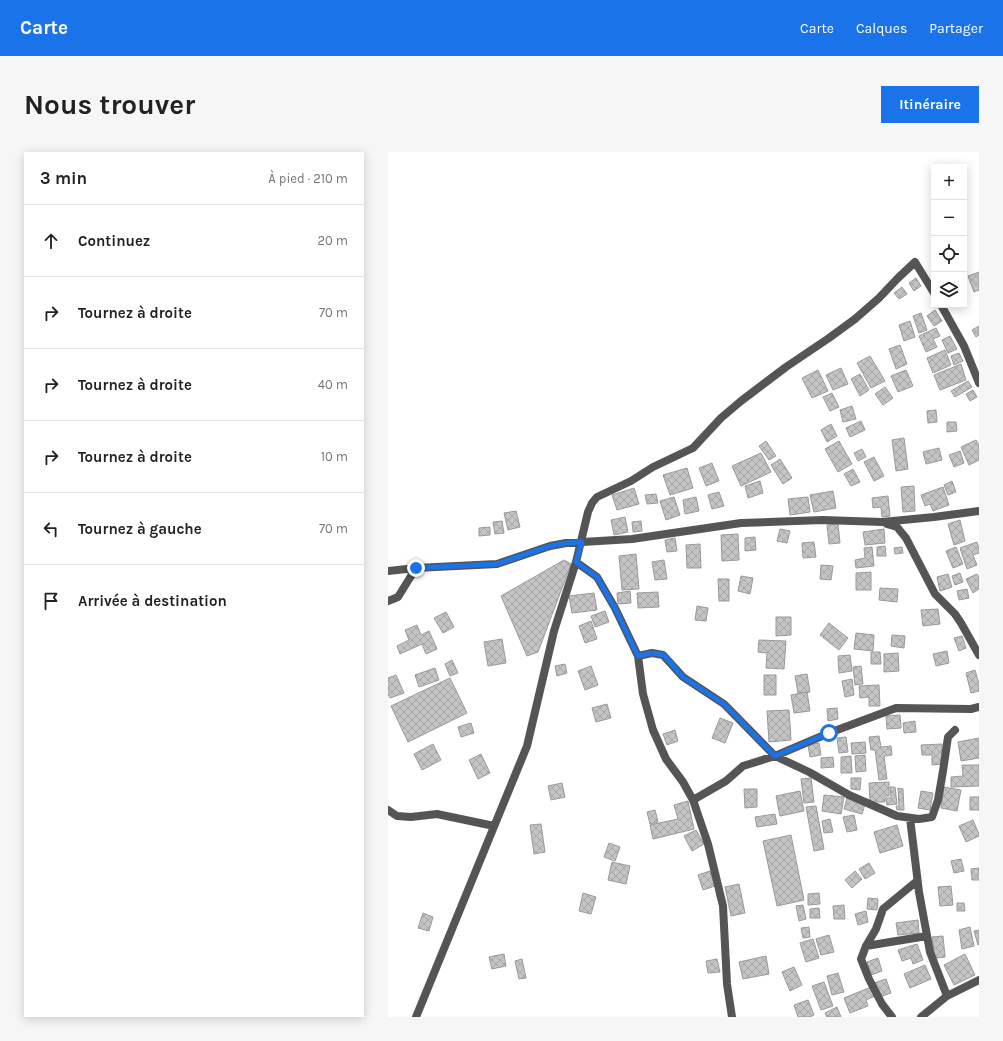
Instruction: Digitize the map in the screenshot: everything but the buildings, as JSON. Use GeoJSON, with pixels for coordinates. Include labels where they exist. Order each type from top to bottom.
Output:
{"type":"FeatureCollection","features":[{"type":"Feature","properties":{"kind":"street"},"geometry":{"type":"LineString","coordinates":[[416,1017],[527,746],[554,631],[582,542],[588,512],[592,503],[597,497],[631,481],[653,467],[693,448],[721,418],[741,401],[786,366],[855,319],[879,298],[915,262],[931,288]]}},
{"type":"Feature","properties":{"kind":"street"},"geometry":{"type":"LineString","coordinates":[[943,308],[964,346],[979,383]]}},
{"type":"Feature","properties":{"kind":"street"},"geometry":{"type":"LineString","coordinates":[[388,571],[497,564],[550,546],[566,543],[632,539],[741,523],[823,520],[882,522],[979,511]]}},
{"type":"Feature","properties":{"kind":"street"},"geometry":{"type":"LineString","coordinates":[[882,522],[897,527],[906,538],[935,594],[958,618],[979,655]]}},
{"type":"Feature","properties":{"kind":"street"},"geometry":{"type":"LineString","coordinates":[[576,562],[597,577],[615,608],[638,656],[643,694],[653,730],[666,758],[683,782],[693,800],[708,844],[723,906],[727,984],[732,1017]]}},
{"type":"Feature","properties":{"kind":"street"},"geometry":{"type":"LineString","coordinates":[[388,601],[398,596],[416,568]]}},
{"type":"Feature","properties":{"kind":"street"},"geometry":{"type":"LineString","coordinates":[[638,656],[652,653],[664,655],[683,677],[724,704],[775,756],[809,772],[849,796],[897,816],[919,819],[932,818],[939,793],[948,737],[955,730]]}},
{"type":"Feature","properties":{"kind":"street"},"geometry":{"type":"LineString","coordinates":[[693,800],[726,781],[744,766],[775,756],[829,733],[896,708],[971,709],[979,707]]}},
{"type":"Feature","properties":{"kind":"street"},"geometry":{"type":"LineString","coordinates":[[388,810],[397,816],[411,817],[437,814],[494,826]]}},
{"type":"Feature","properties":{"kind":"street"},"geometry":{"type":"LineString","coordinates":[[910,818],[917,881],[930,952],[947,996]]}},
{"type":"Feature","properties":{"kind":"street"},"geometry":{"type":"LineString","coordinates":[[892,1017],[882,1004],[868,979],[861,959],[866,946],[876,929],[883,909],[917,881]]}},
{"type":"Feature","properties":{"kind":"street"},"geometry":{"type":"LineString","coordinates":[[866,946],[927,936]]}},
{"type":"Feature","properties":{"kind":"street"},"geometry":{"type":"LineString","coordinates":[[921,1017],[947,996],[979,980]]}},
{"type":"Feature","properties":{"kind":"route"},"geometry":{"type":"LineString","coordinates":[[416,568],[497,564],[550,546],[582,542],[576,562],[597,577],[615,608],[638,656],[652,653],[664,655],[683,677],[724,704],[775,756],[829,733]]}}]}
